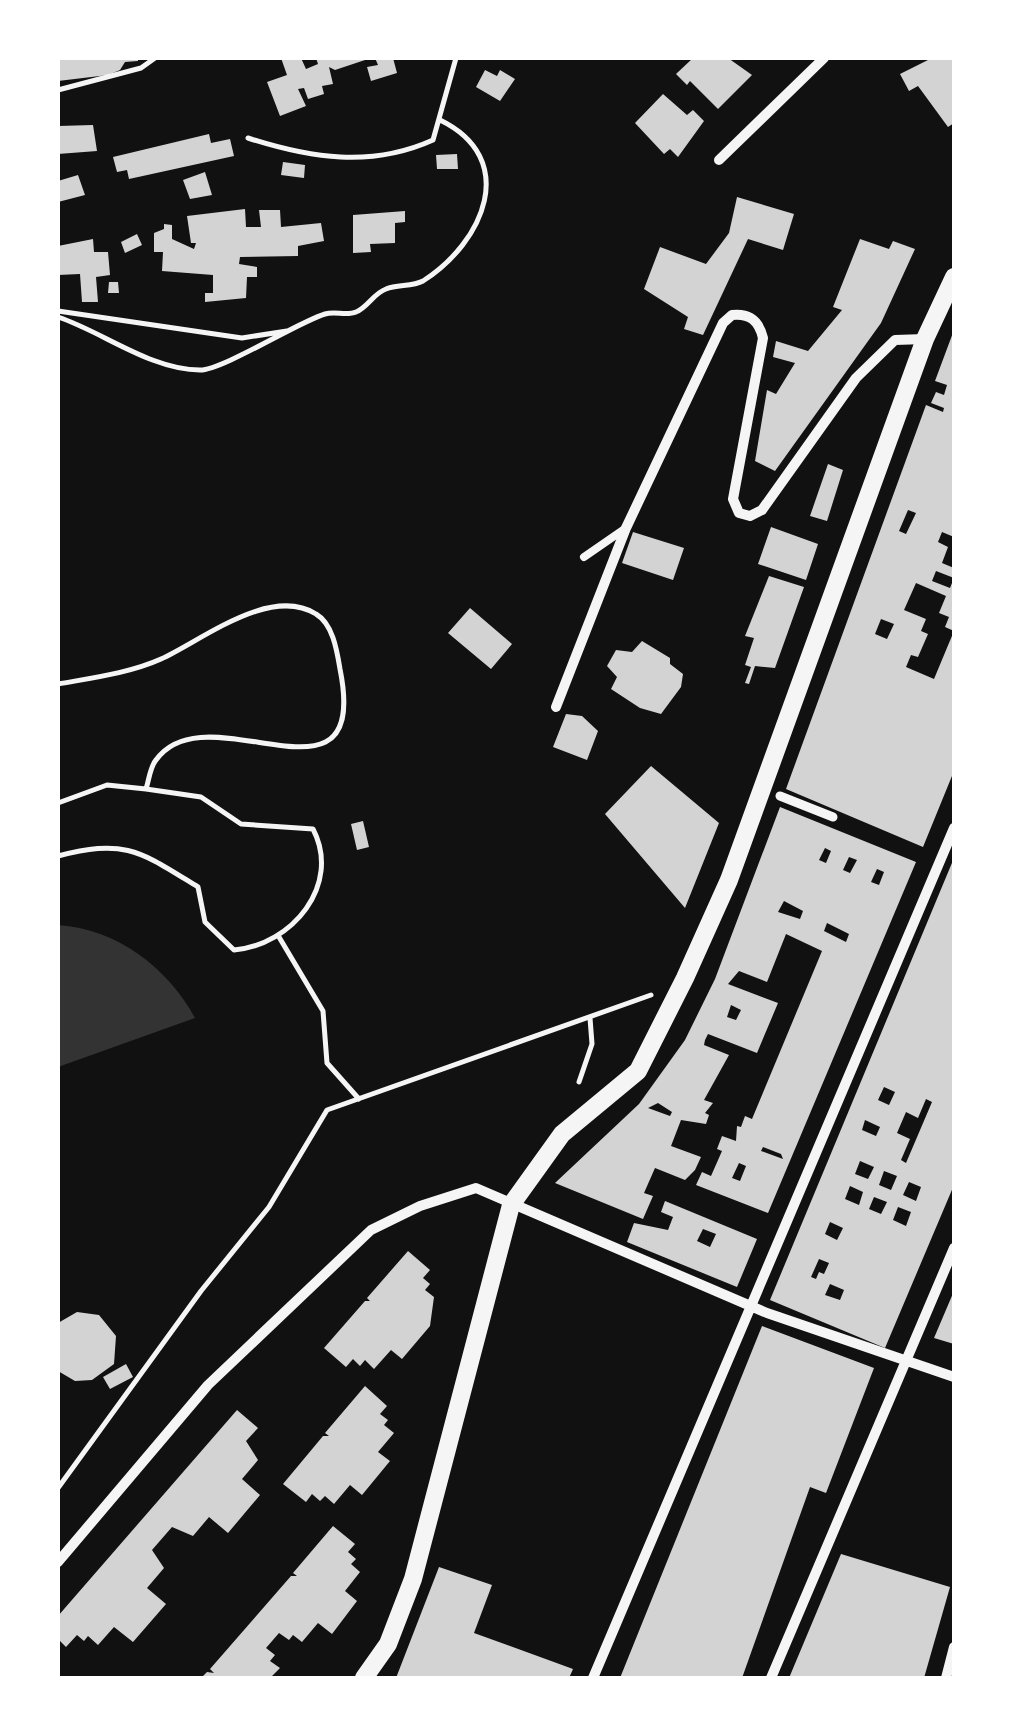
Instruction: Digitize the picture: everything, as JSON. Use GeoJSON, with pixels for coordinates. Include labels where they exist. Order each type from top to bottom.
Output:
{"type":"FeatureCollection","features":[{"type":"Feature","properties":{"kind":"street"},"geometry":{"type":"LineString","coordinates":[[719,160],[824,58]]}},
{"type":"Feature","properties":{"kind":"street"},"geometry":{"type":"LineString","coordinates":[[364,1678],[388,1644],[413,1579],[511,1205],[562,1134],[638,1072],[685,978],[730,880],[925,339],[954,276]]}},
{"type":"Feature","properties":{"kind":"street"},"geometry":{"type":"LineString","coordinates":[[556,707],[626,528],[723,323],[732,315],[753,318],[762,338],[733,499],[744,516],[762,510],[869,365],[896,340],[925,339]]}},
{"type":"Feature","properties":{"kind":"street"},"geometry":{"type":"LineString","coordinates":[[780,796],[832,816]]}},
{"type":"Feature","properties":{"kind":"street"},"geometry":{"type":"LineString","coordinates":[[592,1678],[954,828]]}},
{"type":"Feature","properties":{"kind":"street"},"geometry":{"type":"LineString","coordinates":[[58,1562],[208,1385],[370,1230],[420,1206],[476,1188],[751,1305],[905,1363],[954,1377]]}},
{"type":"Feature","properties":{"kind":"street"},"geometry":{"type":"LineString","coordinates":[[772,1678],[954,1248]]}},
{"type":"Feature","properties":{"kind":"street"},"geometry":{"type":"LineString","coordinates":[[946,1678],[954,1648]]}},
{"type":"Feature","properties":{"kind":"lane"},"geometry":{"type":"LineString","coordinates":[[584,557],[626,528]]}},
{"type":"Feature","properties":{"kind":"path"},"geometry":{"type":"LineString","coordinates":[[58,90],[141,68],[155,58]]}},
{"type":"Feature","properties":{"kind":"path"},"geometry":{"type":"LineString","coordinates":[[248,138],[302,155],[360,158],[408,152],[433,140],[456,58]]}},
{"type":"Feature","properties":{"kind":"path"},"geometry":{"type":"LineString","coordinates":[[58,314],[172,365],[204,370],[326,314],[357,312],[384,289],[420,283],[464,246],[480,220],[487,177],[477,146],[464,132],[440,120]]}},
{"type":"Feature","properties":{"kind":"path"},"geometry":{"type":"LineString","coordinates":[[58,314],[242,338],[297,329]]}},
{"type":"Feature","properties":{"kind":"path"},"geometry":{"type":"LineString","coordinates":[[58,684],[162,658],[193,638],[260,611],[288,606],[317,614],[330,632],[342,678],[345,702],[339,732],[325,746],[240,740],[170,746],[154,761],[146,788]]}},
{"type":"Feature","properties":{"kind":"path"},"geometry":{"type":"LineString","coordinates":[[58,803],[106,785],[146,788],[201,797],[241,824],[314,828],[320,842],[322,881],[309,907],[278,936],[253,948],[234,950],[205,922],[198,887],[142,851],[90,846],[58,856]]}},
{"type":"Feature","properties":{"kind":"path"},"geometry":{"type":"LineString","coordinates":[[278,936],[323,1011],[327,1064],[359,1100]]}},
{"type":"Feature","properties":{"kind":"path"},"geometry":{"type":"LineString","coordinates":[[58,1488],[201,1291],[270,1207],[327,1110],[654,994]]}},
{"type":"Feature","properties":{"kind":"path"},"geometry":{"type":"LineString","coordinates":[[579,1082],[592,1044],[590,1018]]}},
{"type":"Feature","properties":{"kind":"shaded area"},"geometry":{"type":"Polygon","coordinates":[[[58,925],[100,934],[138,954],[170,983],[195,1018],[58,1067],[58,925]]]}},
{"type":"Feature","properties":{"kind":"building"},"geometry":{"type":"Polygon","coordinates":[[[58,58],[138,61],[125,62],[120,70],[108,75],[58,81],[58,58]]]}},
{"type":"Feature","properties":{"kind":"building"},"geometry":{"type":"Polygon","coordinates":[[[281,58],[301,58],[306,69],[318,64],[316,58],[371,58],[335,70],[329,67],[333,84],[322,86],[324,94],[308,99],[304,88],[298,89],[306,106],[280,116],[267,82],[287,75],[281,58]]]}},
{"type":"Feature","properties":{"kind":"building"},"geometry":{"type":"Polygon","coordinates":[[[375,58],[393,58],[397,73],[371,81],[367,67],[378,65],[375,58]]]}},
{"type":"Feature","properties":{"kind":"building"},"geometry":{"type":"Polygon","coordinates":[[[693,58],[728,58],[752,75],[718,109],[690,81],[687,85],[676,74],[693,58]]]}},
{"type":"Feature","properties":{"kind":"building"},"geometry":{"type":"Polygon","coordinates":[[[932,58],[954,58],[954,123],[948,127],[918,86],[909,91],[900,74],[932,58]]]}},
{"type":"Feature","properties":{"kind":"building"},"geometry":{"type":"Polygon","coordinates":[[[485,70],[497,76],[500,70],[515,79],[500,101],[476,87],[485,70]]]}},
{"type":"Feature","properties":{"kind":"building"},"geometry":{"type":"Polygon","coordinates":[[[663,94],[687,115],[693,110],[704,121],[678,157],[670,149],[664,154],[635,123],[663,94]]]}},
{"type":"Feature","properties":{"kind":"building"},"geometry":{"type":"Polygon","coordinates":[[[93,125],[97,151],[58,154],[58,126],[93,125]]]}},
{"type":"Feature","properties":{"kind":"building"},"geometry":{"type":"Polygon","coordinates":[[[209,134],[211,143],[230,139],[234,156],[129,179],[127,170],[117,172],[113,157],[209,134]]]}},
{"type":"Feature","properties":{"kind":"building"},"geometry":{"type":"Polygon","coordinates":[[[457,154],[458,169],[437,169],[436,155],[457,154]]]}},
{"type":"Feature","properties":{"kind":"building"},"geometry":{"type":"Polygon","coordinates":[[[283,162],[305,165],[304,178],[281,175],[283,162]]]}},
{"type":"Feature","properties":{"kind":"building"},"geometry":{"type":"Polygon","coordinates":[[[205,172],[212,195],[190,199],[183,180],[205,172]]]}},
{"type":"Feature","properties":{"kind":"building"},"geometry":{"type":"Polygon","coordinates":[[[78,175],[85,195],[58,202],[58,181],[78,175]]]}},
{"type":"Feature","properties":{"kind":"building"},"geometry":{"type":"Polygon","coordinates":[[[737,197],[794,214],[783,250],[748,239],[703,335],[684,329],[688,317],[644,289],[660,247],[706,264],[729,233],[737,197]]]}},
{"type":"Feature","properties":{"kind":"building"},"geometry":{"type":"Polygon","coordinates":[[[245,209],[246,227],[261,227],[259,210],[280,210],[281,227],[321,223],[324,241],[298,246],[298,256],[240,257],[239,264],[257,267],[257,277],[247,277],[246,298],[205,302],[205,293],[213,293],[213,275],[162,271],[163,252],[154,252],[154,233],[164,229],[164,224],[172,225],[172,239],[194,249],[196,243],[191,243],[187,216],[245,209]]]}},
{"type":"Feature","properties":{"kind":"building"},"geometry":{"type":"Polygon","coordinates":[[[405,211],[405,222],[395,223],[395,243],[370,244],[371,252],[353,253],[353,215],[405,211]]]}},
{"type":"Feature","properties":{"kind":"building"},"geometry":{"type":"Polygon","coordinates":[[[137,234],[142,245],[125,253],[121,242],[137,234]]]}},
{"type":"Feature","properties":{"kind":"building"},"geometry":{"type":"Polygon","coordinates":[[[93,239],[94,252],[108,252],[110,275],[96,277],[98,302],[82,302],[80,274],[58,275],[58,246],[93,239]]]}},
{"type":"Feature","properties":{"kind":"building"},"geometry":{"type":"Polygon","coordinates":[[[860,239],[889,249],[893,241],[915,249],[881,323],[775,471],[755,461],[767,390],[776,394],[795,363],[773,357],[776,341],[808,351],[842,310],[833,307],[860,239]]]}},
{"type":"Feature","properties":{"kind":"building"},"geometry":{"type":"Polygon","coordinates":[[[109,282],[118,282],[119,293],[108,293],[109,282]]]}},
{"type":"Feature","properties":{"kind":"building"},"geometry":{"type":"Polygon","coordinates":[[[954,330],[954,537],[942,532],[938,542],[948,547],[942,563],[954,568],[954,578],[954,631],[954,771],[923,847],[786,789],[926,405],[943,412],[944,408],[931,403],[936,392],[944,395],[947,385],[935,381],[954,330]],[[908,510],[899,531],[906,534],[916,513],[908,510]],[[936,571],[932,581],[950,588],[954,578],[936,571]],[[916,583],[904,610],[926,619],[921,631],[928,634],[918,657],[911,655],[906,667],[934,679],[954,631],[945,627],[949,617],[939,613],[946,596],[916,583]],[[881,619],[875,634],[887,639],[894,624],[881,619]]]}},
{"type":"Feature","properties":{"kind":"building"},"geometry":{"type":"Polygon","coordinates":[[[828,464],[843,470],[827,521],[810,516],[828,464]]]}},
{"type":"Feature","properties":{"kind":"building"},"geometry":{"type":"Polygon","coordinates":[[[771,527],[818,544],[806,580],[758,564],[771,527]]]}},
{"type":"Feature","properties":{"kind":"building"},"geometry":{"type":"Polygon","coordinates":[[[633,532],[684,548],[673,580],[622,563],[633,532]]]}},
{"type":"Feature","properties":{"kind":"building"},"geometry":{"type":"Polygon","coordinates":[[[769,576],[804,587],[775,668],[755,666],[749,684],[745,683],[751,667],[745,665],[754,638],[745,636],[769,576]]]}},
{"type":"Feature","properties":{"kind":"building"},"geometry":{"type":"Polygon","coordinates":[[[470,608],[512,644],[491,669],[448,633],[470,608]]]}},
{"type":"Feature","properties":{"kind":"building"},"geometry":{"type":"Polygon","coordinates":[[[642,641],[670,658],[670,664],[683,674],[681,687],[661,714],[640,708],[611,689],[617,677],[607,666],[616,650],[632,652],[642,641]]]}},
{"type":"Feature","properties":{"kind":"building"},"geometry":{"type":"Polygon","coordinates":[[[566,714],[582,716],[598,731],[587,760],[553,747],[566,714]]]}},
{"type":"Feature","properties":{"kind":"building"},"geometry":{"type":"Polygon","coordinates":[[[651,766],[719,823],[685,908],[605,814],[651,766]]]}},
{"type":"Feature","properties":{"kind":"building"},"geometry":{"type":"Polygon","coordinates":[[[780,807],[916,862],[768,1213],[696,1185],[702,1172],[711,1176],[722,1151],[717,1149],[722,1136],[736,1141],[737,1126],[741,1127],[745,1116],[752,1119],[822,951],[786,934],[767,982],[739,971],[728,984],[778,1003],[757,1053],[708,1034],[705,1040],[704,1045],[729,1055],[704,1100],[713,1103],[705,1113],[709,1115],[706,1124],[681,1120],[671,1146],[701,1157],[695,1170],[685,1180],[655,1168],[644,1193],[653,1196],[643,1219],[555,1183],[639,1104],[685,1040],[715,979],[780,807]],[[825,848],[819,860],[826,863],[831,851],[825,848]],[[849,857],[843,870],[850,873],[857,860],[849,857]],[[877,869],[871,882],[879,885],[884,872],[877,869]],[[784,901],[778,912],[800,919],[803,911],[784,901]],[[827,923],[824,931],[846,942],[849,934],[827,923]],[[731,1005],[727,1017],[736,1020],[741,1010],[731,1005]],[[658,1103],[648,1108],[670,1116],[672,1112],[658,1103]],[[763,1147],[761,1151],[783,1159],[781,1154],[763,1147]],[[739,1163],[732,1178],[740,1181],[746,1166],[739,1163]]]}},
{"type":"Feature","properties":{"kind":"building"},"geometry":{"type":"Polygon","coordinates":[[[363,821],[369,847],[357,850],[351,824],[363,821]]]}},
{"type":"Feature","properties":{"kind":"building"},"geometry":{"type":"Polygon","coordinates":[[[954,858],[954,1185],[885,1348],[770,1300],[954,858]],[[884,1087],[878,1100],[889,1105],[895,1092],[884,1087]],[[926,1099],[918,1118],[906,1112],[897,1133],[910,1139],[901,1160],[906,1163],[932,1102],[926,1099]],[[865,1120],[862,1130],[876,1136],[880,1127],[865,1120]],[[860,1161],[855,1174],[868,1179],[874,1167],[860,1161]],[[884,1171],[879,1185],[891,1190],[897,1176],[884,1171]],[[909,1182],[903,1195],[916,1201],[921,1187],[909,1182]],[[850,1186],[845,1199],[859,1205],[863,1192],[850,1186]],[[874,1197],[869,1209],[881,1214],[887,1202],[874,1197]],[[898,1207],[893,1220],[906,1226],[911,1212],[898,1207]],[[830,1222],[825,1234],[837,1240],[843,1228],[830,1222]],[[819,1259],[811,1277],[816,1279],[819,1272],[824,1274],[829,1263],[819,1259]],[[830,1284],[825,1295],[840,1300],[844,1290],[830,1284]]]}},
{"type":"Feature","properties":{"kind":"building"},"geometry":{"type":"Polygon","coordinates":[[[665,1201],[757,1239],[737,1287],[627,1242],[634,1223],[668,1230],[673,1217],[661,1212],[665,1201]],[[703,1229],[697,1241],[710,1247],[716,1234],[703,1229]]]}},
{"type":"Feature","properties":{"kind":"building"},"geometry":{"type":"Polygon","coordinates":[[[408,1251],[430,1270],[423,1278],[430,1284],[425,1290],[434,1297],[430,1326],[402,1359],[391,1350],[374,1369],[365,1360],[360,1366],[353,1359],[346,1367],[324,1348],[365,1301],[370,1301],[367,1298],[408,1251]]]}},
{"type":"Feature","properties":{"kind":"building"},"geometry":{"type":"Polygon","coordinates":[[[954,1291],[954,1344],[934,1338],[954,1291]]]}},
{"type":"Feature","properties":{"kind":"building"},"geometry":{"type":"Polygon","coordinates":[[[77,1312],[99,1315],[116,1336],[114,1364],[92,1380],[75,1381],[58,1371],[58,1323],[77,1312]]]}},
{"type":"Feature","properties":{"kind":"building"},"geometry":{"type":"Polygon","coordinates":[[[762,1326],[874,1368],[826,1493],[810,1487],[742,1678],[620,1678],[762,1326]]]}},
{"type":"Feature","properties":{"kind":"building"},"geometry":{"type":"Polygon","coordinates":[[[126,1364],[133,1377],[110,1389],[103,1377],[126,1364]]]}},
{"type":"Feature","properties":{"kind":"building"},"geometry":{"type":"Polygon","coordinates":[[[365,1386],[387,1406],[380,1414],[388,1420],[384,1425],[394,1433],[378,1452],[390,1461],[362,1495],[350,1485],[334,1504],[325,1496],[320,1501],[312,1494],[306,1502],[283,1484],[323,1436],[329,1436],[325,1433],[365,1386]]]}},
{"type":"Feature","properties":{"kind":"building"},"geometry":{"type":"Polygon","coordinates":[[[237,1410],[258,1428],[246,1441],[258,1460],[242,1479],[260,1495],[228,1533],[209,1517],[193,1536],[172,1527],[152,1550],[164,1568],[147,1588],[166,1604],[133,1642],[114,1627],[98,1645],[88,1636],[84,1641],[77,1635],[66,1647],[58,1639],[58,1616],[237,1410]]]}},
{"type":"Feature","properties":{"kind":"building"},"geometry":{"type":"Polygon","coordinates":[[[333,1526],[355,1544],[348,1552],[356,1559],[351,1564],[360,1572],[345,1591],[357,1601],[332,1634],[318,1623],[302,1642],[293,1635],[289,1640],[279,1633],[266,1648],[275,1655],[270,1661],[280,1668],[270,1678],[201,1678],[207,1672],[214,1673],[210,1669],[291,1576],[297,1576],[293,1573],[333,1526]]]}},
{"type":"Feature","properties":{"kind":"building"},"geometry":{"type":"Polygon","coordinates":[[[841,1554],[950,1587],[924,1678],[789,1678],[841,1554]]]}},
{"type":"Feature","properties":{"kind":"building"},"geometry":{"type":"Polygon","coordinates":[[[439,1567],[492,1585],[474,1633],[573,1669],[569,1678],[396,1678],[439,1567]]]}}]}
